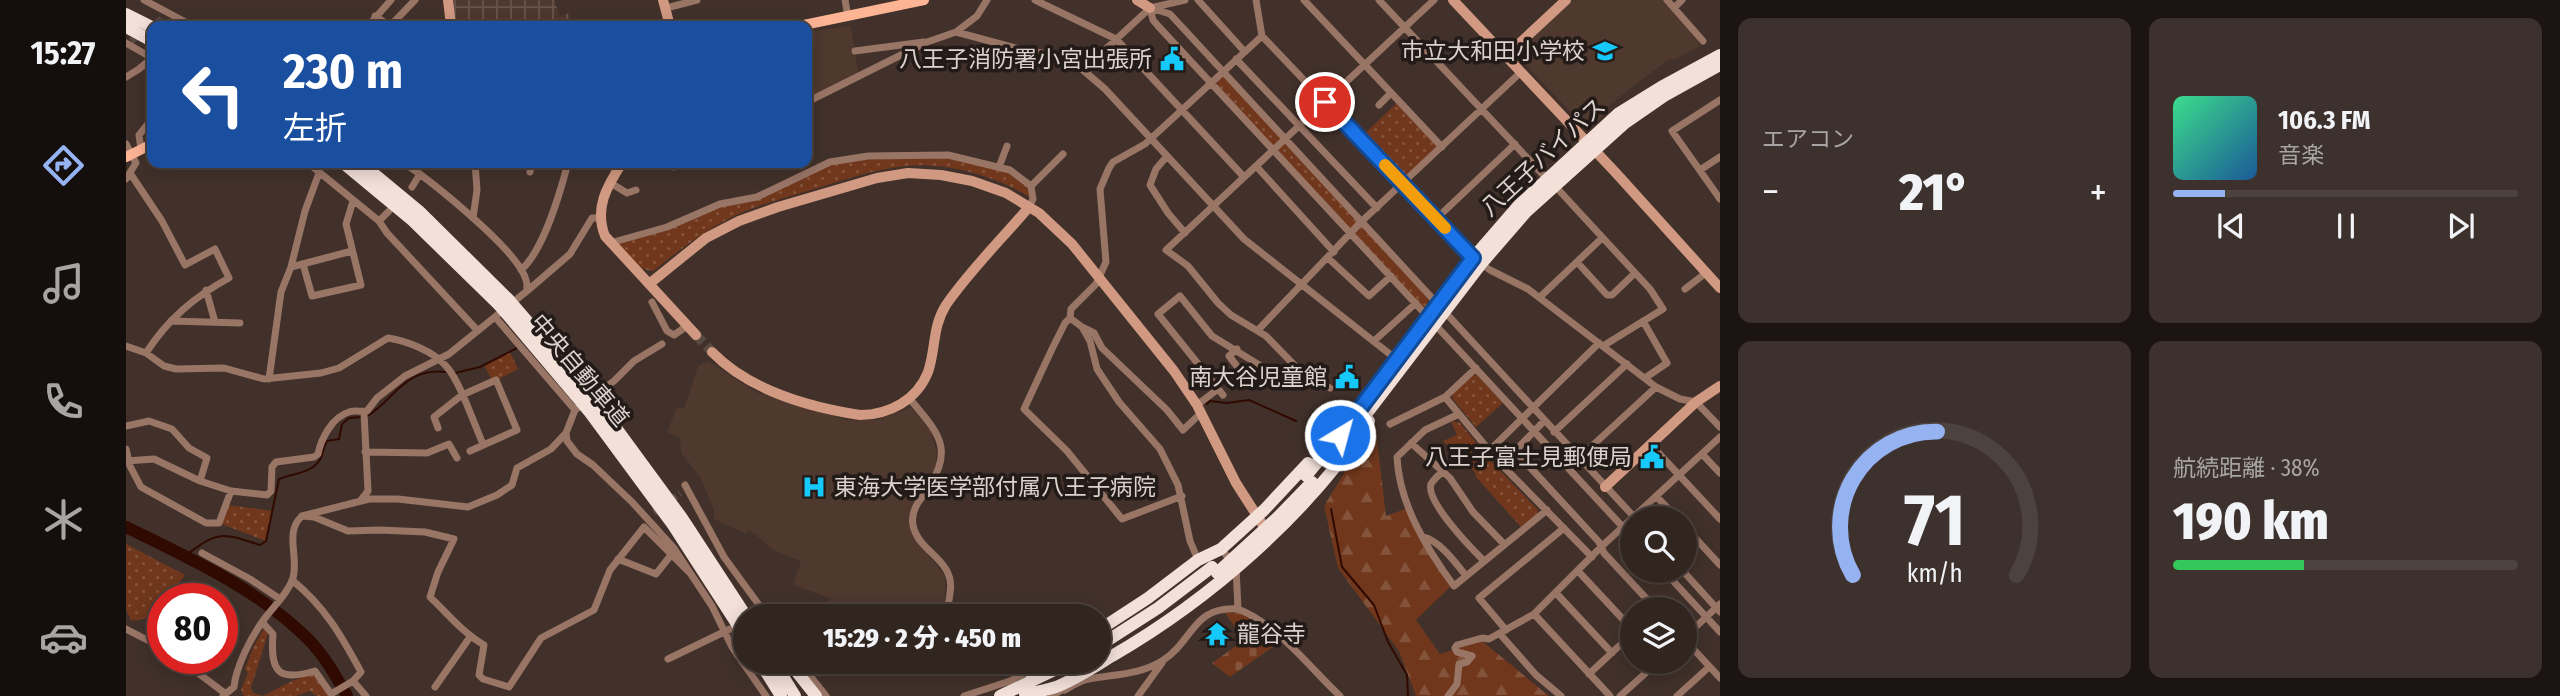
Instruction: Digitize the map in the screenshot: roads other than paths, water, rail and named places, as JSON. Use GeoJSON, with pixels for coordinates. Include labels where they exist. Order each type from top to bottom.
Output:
{"type":"FeatureCollection","features":[{"type":"Feature","properties":{"kind":"highway"},"geometry":{"type":"LineString","coordinates":[[126,14],[150,21]]}},
{"type":"Feature","properties":{"kind":"highway"},"geometry":{"type":"LineString","coordinates":[[126,27],[147,38]]}},
{"type":"Feature","properties":{"kind":"highway"},"geometry":{"type":"LineString","coordinates":[[1619,113],[1650,87],[1720,47]]}},
{"type":"Feature","properties":{"kind":"highway","name":"八王子バイパス"},"geometry":{"type":"LineString","coordinates":[[1111,648],[1161,616],[1214,570],[1309,479],[1399,373],[1441,308],[1519,205],[1551,182],[1590,146],[1619,113],[1661,86],[1720,55]]}},
{"type":"Feature","properties":{"kind":"highway","name":"八王子バイパス"},"geometry":{"type":"LineString","coordinates":[[1590,146],[1648,107],[1720,65]]}},
{"type":"Feature","properties":{"kind":"highway"},"geometry":{"type":"LineString","coordinates":[[1648,107],[1664,103],[1720,74]]}},
{"type":"Feature","properties":{"kind":"highway","name":"中央自動車道"},"geometry":{"type":"LineString","coordinates":[[349,168],[412,221],[501,307]]}},
{"type":"Feature","properties":{"kind":"highway","name":"中央自動車道"},"geometry":{"type":"LineString","coordinates":[[367,168],[419,211],[587,407],[666,515],[733,618]]}},
{"type":"Feature","properties":{"kind":"highway","name":"八王子バイパス"},"geometry":{"type":"LineString","coordinates":[[1309,479],[1396,359],[1432,321]]}},
{"type":"Feature","properties":{"kind":"highway"},"geometry":{"type":"LineString","coordinates":[[1111,622],[1198,560],[1222,549],[1257,517],[1319,450],[1349,411],[1396,359]]}},
{"type":"Feature","properties":{"kind":"highway"},"geometry":{"type":"LineString","coordinates":[[1000,696],[1063,687],[1195,601],[1270,535],[1321,483],[1348,451],[1399,373]]}},
{"type":"Feature","properties":{"kind":"highway","name":"中央自動車道"},"geometry":{"type":"LineString","coordinates":[[587,407],[615,426],[682,518],[738,604]]}},
{"type":"Feature","properties":{"kind":"highway"},"geometry":{"type":"LineString","coordinates":[[615,426],[653,466],[754,604]]}},
{"type":"Feature","properties":{"kind":"highway","name":"八王子バイパス"},"geometry":{"type":"LineString","coordinates":[[1111,638],[1214,570]]}},
{"type":"Feature","properties":{"kind":"highway"},"geometry":{"type":"LineString","coordinates":[[767,674],[780,696]]}},
{"type":"Feature","properties":{"kind":"highway"},"geometry":{"type":"LineString","coordinates":[[781,674],[795,696]]}},
{"type":"Feature","properties":{"kind":"highway"},"geometry":{"type":"LineString","coordinates":[[799,674],[816,696]]}},
{"type":"Feature","properties":{"kind":"highway"},"geometry":{"type":"LineString","coordinates":[[1021,693],[1038,674]]}},
{"type":"Feature","properties":{"kind":"highway"},"geometry":{"type":"LineString","coordinates":[[1021,693],[1052,674]]}},
{"type":"Feature","properties":{"kind":"highway"},"geometry":{"type":"LineString","coordinates":[[1021,693],[1063,674]]}},
{"type":"Feature","properties":{"kind":"main road"},"geometry":{"type":"LineString","coordinates":[[812,24],[924,0]]}},
{"type":"Feature","properties":{"kind":"street"},"geometry":{"type":"LineString","coordinates":[[144,0],[184,21]]}},
{"type":"Feature","properties":{"kind":"street"},"geometry":{"type":"LineString","coordinates":[[372,21],[391,0]]}},
{"type":"Feature","properties":{"kind":"street"},"geometry":{"type":"LineString","coordinates":[[395,21],[415,0]]}},
{"type":"Feature","properties":{"kind":"street"},"geometry":{"type":"LineString","coordinates":[[448,0],[450,21]]}},
{"type":"Feature","properties":{"kind":"street"},"geometry":{"type":"LineString","coordinates":[[669,21],[664,4],[697,0]]}},
{"type":"Feature","properties":{"kind":"street"},"geometry":{"type":"LineString","coordinates":[[845,0],[848,17]]}},
{"type":"Feature","properties":{"kind":"street"},"geometry":{"type":"LineString","coordinates":[[812,100],[928,42],[956,32],[977,16],[987,0]]}},
{"type":"Feature","properties":{"kind":"street"},"geometry":{"type":"LineString","coordinates":[[1035,0],[1116,40],[1244,177]]}},
{"type":"Feature","properties":{"kind":"street"},"geometry":{"type":"LineString","coordinates":[[1137,0],[1150,8],[1170,14],[1623,506]]}},
{"type":"Feature","properties":{"kind":"street"},"geometry":{"type":"LineString","coordinates":[[1083,70],[1150,8],[1183,0]]}},
{"type":"Feature","properties":{"kind":"street"},"geometry":{"type":"LineString","coordinates":[[1198,0],[1245,51]]}},
{"type":"Feature","properties":{"kind":"street"},"geometry":{"type":"LineString","coordinates":[[1256,0],[1262,36],[1477,261],[1540,297],[1656,387],[1679,399],[1696,402],[1720,427]]}},
{"type":"Feature","properties":{"kind":"street"},"geometry":{"type":"LineString","coordinates":[[1304,0],[1442,147]]}},
{"type":"Feature","properties":{"kind":"street"},"geometry":{"type":"LineString","coordinates":[[1379,0],[1650,289],[1663,309]]}},
{"type":"Feature","properties":{"kind":"street"},"geometry":{"type":"LineString","coordinates":[[1330,388],[1303,374],[1258,330],[1231,315],[1188,266],[1166,250],[1434,0]]}},
{"type":"Feature","properties":{"kind":"street"},"geometry":{"type":"LineString","coordinates":[[1453,0],[1720,288]]}},
{"type":"Feature","properties":{"kind":"street"},"geometry":{"type":"LineString","coordinates":[[1506,56],[1566,0]]}},
{"type":"Feature","properties":{"kind":"street"},"geometry":{"type":"LineString","coordinates":[[1667,0],[1703,41]]}},
{"type":"Feature","properties":{"kind":"street"},"geometry":{"type":"LineString","coordinates":[[1674,8],[1682,0]]}},
{"type":"Feature","properties":{"kind":"street"},"geometry":{"type":"LineString","coordinates":[[1150,8],[1153,20],[1178,48],[1620,524]]}},
{"type":"Feature","properties":{"kind":"street"},"geometry":{"type":"LineString","coordinates":[[160,21],[170,13]]}},
{"type":"Feature","properties":{"kind":"street"},"geometry":{"type":"LineString","coordinates":[[375,16],[382,21]]}},
{"type":"Feature","properties":{"kind":"street"},"geometry":{"type":"LineString","coordinates":[[956,32],[1019,49],[1035,50],[1083,70],[1152,138],[1244,239],[1396,359]]}},
{"type":"Feature","properties":{"kind":"street"},"geometry":{"type":"LineString","coordinates":[[1182,496],[1122,519],[1067,451],[1024,409],[1065,323],[1070,318],[1071,309],[1097,284],[1106,262],[1100,189],[1114,162],[1140,149],[1262,36]]}},
{"type":"Feature","properties":{"kind":"street"},"geometry":{"type":"LineString","coordinates":[[1178,48],[1191,37]]}},
{"type":"Feature","properties":{"kind":"street"},"geometry":{"type":"LineString","coordinates":[[855,51],[928,42]]}},
{"type":"Feature","properties":{"kind":"street"},"geometry":{"type":"LineString","coordinates":[[128,43],[147,55]]}},
{"type":"Feature","properties":{"kind":"street"},"geometry":{"type":"LineString","coordinates":[[1236,59],[1377,208]]}},
{"type":"Feature","properties":{"kind":"street"},"geometry":{"type":"LineString","coordinates":[[126,77],[147,62]]}},
{"type":"Feature","properties":{"kind":"street"},"geometry":{"type":"LineString","coordinates":[[1258,330],[1362,222],[1521,72]]}},
{"type":"Feature","properties":{"kind":"street"},"geometry":{"type":"LineString","coordinates":[[1379,105],[1391,93]]}},
{"type":"Feature","properties":{"kind":"street"},"geometry":{"type":"LineString","coordinates":[[1720,100],[1672,131],[1720,199]]}},
{"type":"Feature","properties":{"kind":"street"},"geometry":{"type":"LineString","coordinates":[[146,353],[162,328],[206,290],[229,278],[215,249],[185,265],[162,221],[128,176],[136,163],[135,150],[139,135],[147,125]]}},
{"type":"Feature","properties":{"kind":"street"},"geometry":{"type":"LineString","coordinates":[[1436,219],[1514,144]]}},
{"type":"Feature","properties":{"kind":"street"},"geometry":{"type":"LineString","coordinates":[[999,167],[1007,146]]}},
{"type":"Feature","properties":{"kind":"street"},"geometry":{"type":"LineString","coordinates":[[1031,186],[1063,154]]}},
{"type":"Feature","properties":{"kind":"street"},"geometry":{"type":"LineString","coordinates":[[610,243],[667,227],[720,204],[757,197],[830,162],[868,156],[948,155],[968,162],[979,161],[1010,170],[1031,186],[1033,199],[1029,207],[942,312],[934,330],[928,371],[921,386],[909,398],[882,413],[847,413],[781,395],[733,371],[712,352]]}},
{"type":"Feature","properties":{"kind":"street"},"geometry":{"type":"LineString","coordinates":[[1167,156],[1156,169],[1150,185],[1185,233]]}},
{"type":"Feature","properties":{"kind":"street"},"geometry":{"type":"LineString","coordinates":[[1700,170],[1720,157]]}},
{"type":"Feature","properties":{"kind":"street"},"geometry":{"type":"LineString","coordinates":[[1256,166],[1368,296],[1391,276]]}},
{"type":"Feature","properties":{"kind":"street"},"geometry":{"type":"LineString","coordinates":[[314,168],[379,221],[478,331]]}},
{"type":"Feature","properties":{"kind":"street"},"geometry":{"type":"LineString","coordinates":[[411,168],[473,218],[521,270],[527,281],[527,291]]}},
{"type":"Feature","properties":{"kind":"street"},"geometry":{"type":"LineString","coordinates":[[473,218],[477,190],[475,168]]}},
{"type":"Feature","properties":{"kind":"street"},"geometry":{"type":"LineString","coordinates":[[530,168],[530,172]]}},
{"type":"Feature","properties":{"kind":"street"},"geometry":{"type":"LineString","coordinates":[[521,270],[531,262],[541,243],[566,168]]}},
{"type":"Feature","properties":{"kind":"street"},"geometry":{"type":"LineString","coordinates":[[619,168],[609,182],[601,206],[602,228],[610,243],[695,335]]}},
{"type":"Feature","properties":{"kind":"street"},"geometry":{"type":"LineString","coordinates":[[269,379],[281,292],[291,267],[305,211],[320,173]]}},
{"type":"Feature","properties":{"kind":"street"},"geometry":{"type":"LineString","coordinates":[[649,284],[706,238],[739,221],[877,178],[908,173],[941,175],[972,181],[1006,193],[1029,207],[1064,236],[1174,371],[1199,409],[1236,484],[1270,535]]}},
{"type":"Feature","properties":{"kind":"street"},"geometry":{"type":"LineString","coordinates":[[412,187],[420,174]]}},
{"type":"Feature","properties":{"kind":"street"},"geometry":{"type":"LineString","coordinates":[[609,182],[627,193],[636,191]]}},
{"type":"Feature","properties":{"kind":"street"},"geometry":{"type":"LineString","coordinates":[[303,264],[312,296],[361,285],[346,224],[353,201]]}},
{"type":"Feature","properties":{"kind":"street"},"geometry":{"type":"LineString","coordinates":[[379,221],[388,211]]}},
{"type":"Feature","properties":{"kind":"street"},"geometry":{"type":"LineString","coordinates":[[361,500],[368,491],[364,417],[377,398],[405,376],[449,354],[478,331],[501,307],[527,291],[570,254],[592,218],[601,218]]}},
{"type":"Feature","properties":{"kind":"street"},"geometry":{"type":"LineString","coordinates":[[1540,297],[1602,237]]}},
{"type":"Feature","properties":{"kind":"street"},"geometry":{"type":"LineString","coordinates":[[291,267],[352,251]]}},
{"type":"Feature","properties":{"kind":"street"},"geometry":{"type":"LineString","coordinates":[[1577,262],[1606,295],[1612,295],[1635,273]]}},
{"type":"Feature","properties":{"kind":"street"},"geometry":{"type":"LineString","coordinates":[[1685,289],[1707,272]]}},
{"type":"Feature","properties":{"kind":"street"},"geometry":{"type":"LineString","coordinates":[[206,290],[215,322]]}},
{"type":"Feature","properties":{"kind":"street"},"geometry":{"type":"LineString","coordinates":[[1070,318],[1094,333],[1102,348],[1167,410],[1183,429],[1199,409],[1221,392],[1158,314],[1180,296],[1212,336],[1292,385],[1303,374]]}},
{"type":"Feature","properties":{"kind":"street"},"geometry":{"type":"LineString","coordinates":[[652,302],[667,331],[674,335],[687,326]]}},
{"type":"Feature","properties":{"kind":"street"},"geometry":{"type":"LineString","coordinates":[[1374,341],[1416,303]]}},
{"type":"Feature","properties":{"kind":"street"},"geometry":{"type":"LineString","coordinates":[[1490,450],[1601,344],[1671,304]]}},
{"type":"Feature","properties":{"kind":"street"},"geometry":{"type":"LineString","coordinates":[[501,307],[587,407]]}},
{"type":"Feature","properties":{"kind":"street"},"geometry":{"type":"LineString","coordinates":[[171,321],[240,323]]}},
{"type":"Feature","properties":{"kind":"street"},"geometry":{"type":"LineString","coordinates":[[1643,321],[1667,363],[1645,378]]}},
{"type":"Feature","properties":{"kind":"street"},"geometry":{"type":"LineString","coordinates":[[1082,327],[1090,341],[1097,369],[1127,412],[1160,449],[1182,496],[1190,541],[1198,560]]}},
{"type":"Feature","properties":{"kind":"street"},"geometry":{"type":"LineString","coordinates":[[126,346],[146,353],[164,366],[176,369],[225,368],[252,377],[269,379],[321,373],[339,368],[388,338],[415,346],[448,368],[483,444]]}},
{"type":"Feature","properties":{"kind":"street"},"geometry":{"type":"LineString","coordinates":[[236,696],[235,672],[264,620],[292,580],[295,565],[292,539],[295,522],[302,516],[337,509],[361,500],[398,499],[467,507],[498,495],[512,485],[517,468],[551,449],[587,407],[634,361],[662,344]]}},
{"type":"Feature","properties":{"kind":"street"},"geometry":{"type":"LineString","coordinates":[[1237,349],[1229,356],[1243,374]]}},
{"type":"Feature","properties":{"kind":"street"},"geometry":{"type":"LineString","coordinates":[[1554,432],[1628,364]]}},
{"type":"Feature","properties":{"kind":"street"},"geometry":{"type":"LineString","coordinates":[[1390,424],[1444,397],[1476,368]]}},
{"type":"Feature","properties":{"kind":"street"},"geometry":{"type":"LineString","coordinates":[[438,428],[434,417],[461,395],[496,380],[517,430],[470,451]]}},
{"type":"Feature","properties":{"kind":"street"},"geometry":{"type":"LineString","coordinates":[[1605,487],[1696,402],[1720,386]]}},
{"type":"Feature","properties":{"kind":"street"},"geometry":{"type":"LineString","coordinates":[[1579,458],[1656,387]]}},
{"type":"Feature","properties":{"kind":"street"},"geometry":{"type":"LineString","coordinates":[[1444,397],[1490,450],[1592,557]]}},
{"type":"Feature","properties":{"kind":"street"},"geometry":{"type":"LineString","coordinates":[[909,398],[933,427],[941,448],[940,467],[916,508],[913,522],[917,536],[952,578],[948,604]]}},
{"type":"Feature","properties":{"kind":"street"},"geometry":{"type":"LineString","coordinates":[[127,461],[154,459],[200,481],[231,491],[267,495],[271,491],[272,467],[276,461],[314,457],[318,454],[321,440],[336,421],[349,412],[364,417]]}},
{"type":"Feature","properties":{"kind":"street"},"geometry":{"type":"LineString","coordinates":[[1459,414],[1425,430],[1397,457],[1397,468],[1406,502],[1428,550],[1454,586],[1547,510]]}},
{"type":"Feature","properties":{"kind":"street"},"geometry":{"type":"LineString","coordinates":[[126,426],[149,421],[172,429],[189,448],[207,458],[200,481]]}},
{"type":"Feature","properties":{"kind":"street"},"geometry":{"type":"LineString","coordinates":[[1544,421],[1516,451],[1645,597]]}},
{"type":"Feature","properties":{"kind":"street"},"geometry":{"type":"LineString","coordinates":[[566,433],[571,447],[673,547],[712,606],[765,696]]}},
{"type":"Feature","properties":{"kind":"street"},"geometry":{"type":"LineString","coordinates":[[1646,506],[1720,437]]}},
{"type":"Feature","properties":{"kind":"street"},"geometry":{"type":"LineString","coordinates":[[1410,443],[1458,487],[1473,512],[1504,544]]}},
{"type":"Feature","properties":{"kind":"street"},"geometry":{"type":"LineString","coordinates":[[365,452],[427,453],[449,444],[457,458]]}},
{"type":"Feature","properties":{"kind":"street"},"geometry":{"type":"LineString","coordinates":[[1651,445],[1720,519]]}},
{"type":"Feature","properties":{"kind":"street"},"geometry":{"type":"LineString","coordinates":[[126,449],[127,461],[141,487],[206,523],[219,523],[231,491]]}},
{"type":"Feature","properties":{"kind":"street"},"geometry":{"type":"LineString","coordinates":[[1702,454],[1720,473]]}},
{"type":"Feature","properties":{"kind":"street"},"geometry":{"type":"LineString","coordinates":[[1442,472],[1431,484],[1431,492],[1456,532],[1484,561]]}},
{"type":"Feature","properties":{"kind":"street"},"geometry":{"type":"LineString","coordinates":[[684,489],[723,557],[755,604]]}},
{"type":"Feature","properties":{"kind":"street"},"geometry":{"type":"LineString","coordinates":[[1656,496],[1666,506]]}},
{"type":"Feature","properties":{"kind":"street"},"geometry":{"type":"LineString","coordinates":[[647,519],[654,513]]}},
{"type":"Feature","properties":{"kind":"street"},"geometry":{"type":"LineString","coordinates":[[302,516],[314,517],[348,531],[425,533],[454,539],[438,572],[430,597],[470,637],[484,645],[479,675],[483,679],[509,687],[541,638],[594,610],[610,570],[643,527],[689,572]]}},
{"type":"Feature","properties":{"kind":"street"},"geometry":{"type":"LineString","coordinates":[[1561,696],[1536,675],[1479,598],[1564,528]]}},
{"type":"Feature","properties":{"kind":"street"},"geometry":{"type":"LineString","coordinates":[[1448,696],[1457,684],[1459,664],[1467,662],[1472,656],[1457,652],[1457,645],[1482,638],[1489,639],[1534,614],[1620,530]]}},
{"type":"Feature","properties":{"kind":"street"},"geometry":{"type":"LineString","coordinates":[[1423,537],[1428,537],[1466,576]]}},
{"type":"Feature","properties":{"kind":"street"},"geometry":{"type":"LineString","coordinates":[[1697,540],[1720,565]]}},
{"type":"Feature","properties":{"kind":"street"},"geometry":{"type":"LineString","coordinates":[[1222,549],[1236,566],[1238,609]]}},
{"type":"Feature","properties":{"kind":"street"},"geometry":{"type":"LineString","coordinates":[[202,553],[250,579],[280,600]]}},
{"type":"Feature","properties":{"kind":"street"},"geometry":{"type":"LineString","coordinates":[[618,559],[656,574],[671,555]]}},
{"type":"Feature","properties":{"kind":"street"},"geometry":{"type":"LineString","coordinates":[[1578,571],[1620,618]]}},
{"type":"Feature","properties":{"kind":"street"},"geometry":{"type":"LineString","coordinates":[[264,620],[273,634],[271,655],[286,676],[294,677],[315,671],[331,694],[352,682],[361,672],[337,627],[314,598],[292,580]]}},
{"type":"Feature","properties":{"kind":"street"},"geometry":{"type":"LineString","coordinates":[[1675,583],[1720,632]]}},
{"type":"Feature","properties":{"kind":"street"},"geometry":{"type":"LineString","coordinates":[[1695,583],[1719,608],[1697,626]]}},
{"type":"Feature","properties":{"kind":"street"},"geometry":{"type":"LineString","coordinates":[[1556,593],[1612,653]]}},
{"type":"Feature","properties":{"kind":"street"},"geometry":{"type":"LineString","coordinates":[[1138,696],[1199,619],[1219,609],[1238,609],[1249,613],[1273,630],[1340,696]]}},
{"type":"Feature","properties":{"kind":"street"},"geometry":{"type":"LineString","coordinates":[[1534,614],[1609,696]]}},
{"type":"Feature","properties":{"kind":"street"},"geometry":{"type":"LineString","coordinates":[[126,629],[147,640]]}},
{"type":"Feature","properties":{"kind":"street"},"geometry":{"type":"LineString","coordinates":[[668,659],[727,631]]}},
{"type":"Feature","properties":{"kind":"street"},"geometry":{"type":"LineString","coordinates":[[435,687],[470,637]]}},
{"type":"Feature","properties":{"kind":"street"},"geometry":{"type":"LineString","coordinates":[[1589,674],[1620,645]]}},
{"type":"Feature","properties":{"kind":"street"},"geometry":{"type":"LineString","coordinates":[[1697,652],[1720,678]]}},
{"type":"Feature","properties":{"kind":"street"},"geometry":{"type":"LineString","coordinates":[[1051,696],[1063,687],[1087,679],[1127,675],[1164,660]]}},
{"type":"Feature","properties":{"kind":"street"},"geometry":{"type":"LineString","coordinates":[[1677,696],[1709,667]]}},
{"type":"Feature","properties":{"kind":"street"},"geometry":{"type":"LineString","coordinates":[[198,674],[225,695],[234,687]]}},
{"type":"Feature","properties":{"kind":"street"},"geometry":{"type":"LineString","coordinates":[[809,674],[826,696]]}},
{"type":"Feature","properties":{"kind":"street"},"geometry":{"type":"LineString","coordinates":[[964,696],[985,692],[1024,674]]}},
{"type":"Feature","properties":{"kind":"street"},"geometry":{"type":"LineString","coordinates":[[1620,696],[1645,674]]}},
{"type":"Feature","properties":{"kind":"street"},"geometry":{"type":"LineString","coordinates":[[352,682],[360,696]]}},
{"type":"Feature","properties":{"kind":"street"},"geometry":{"type":"LineString","coordinates":[[352,682],[366,696]]}},
{"type":"Feature","properties":{"kind":"street"},"geometry":{"type":"LineString","coordinates":[[1686,688],[1693,696]]}},
{"type":"Feature","properties":{"kind":"waterway"},"geometry":{"type":"LineString","coordinates":[[455,373],[480,367],[517,348]]}},
{"type":"Feature","properties":{"kind":"waterway"},"geometry":{"type":"LineString","coordinates":[[366,417],[410,379],[420,374],[446,372]]}},
{"type":"Feature","properties":{"kind":"waterway"},"geometry":{"type":"LineString","coordinates":[[1207,404],[1210,401],[1227,403],[1249,400],[1296,421]]}},
{"type":"Feature","properties":{"kind":"waterway"},"geometry":{"type":"LineString","coordinates":[[185,556],[205,542],[220,536],[260,545],[266,541],[279,479],[313,467],[321,458],[327,441],[339,439],[342,424],[349,418],[361,417]]}},
{"type":"Feature","properties":{"kind":"waterway"},"geometry":{"type":"LineString","coordinates":[[1331,509],[1342,567],[1374,605],[1388,642],[1407,675],[1408,696]]}},
{"type":"Feature","properties":{"kind":"waterway"},"geometry":{"type":"LineString","coordinates":[[126,527],[222,576],[288,621],[314,645],[347,696]]}},
{"type":"Feature","properties":{"kind":"tunnel"},"geometry":{"type":"LineString","coordinates":[[131,41],[147,30]]}},
{"type":"Feature","properties":{"kind":"tunnel"},"geometry":{"type":"LineString","coordinates":[[696,335],[712,352]]}},
{"type":"Feature","properties":{"kind":"tunnel"},"geometry":{"type":"LineString","coordinates":[[654,513],[680,493]]}},
{"type":"Feature","properties":{"kind":"place","name":"市立大和田小学校"},"geometry":{"type":"Point","coordinates":[1605,51]}},
{"type":"Feature","properties":{"kind":"place","name":"八王子消防署小宮出張所"},"geometry":{"type":"Point","coordinates":[1172,59]}},
{"type":"Feature","properties":{"kind":"place","name":"南大谷児童館"},"geometry":{"type":"Point","coordinates":[1347,377]}},
{"type":"Feature","properties":{"kind":"place","name":"八王子富士見郵便局"},"geometry":{"type":"Point","coordinates":[1652,457]}},
{"type":"Feature","properties":{"kind":"place","name":"東海大学医学部付属八王子病院"},"geometry":{"type":"Point","coordinates":[814,487]}},
{"type":"Feature","properties":{"kind":"place","name":"龍谷寺"},"geometry":{"type":"Point","coordinates":[1217,634]}}]}
